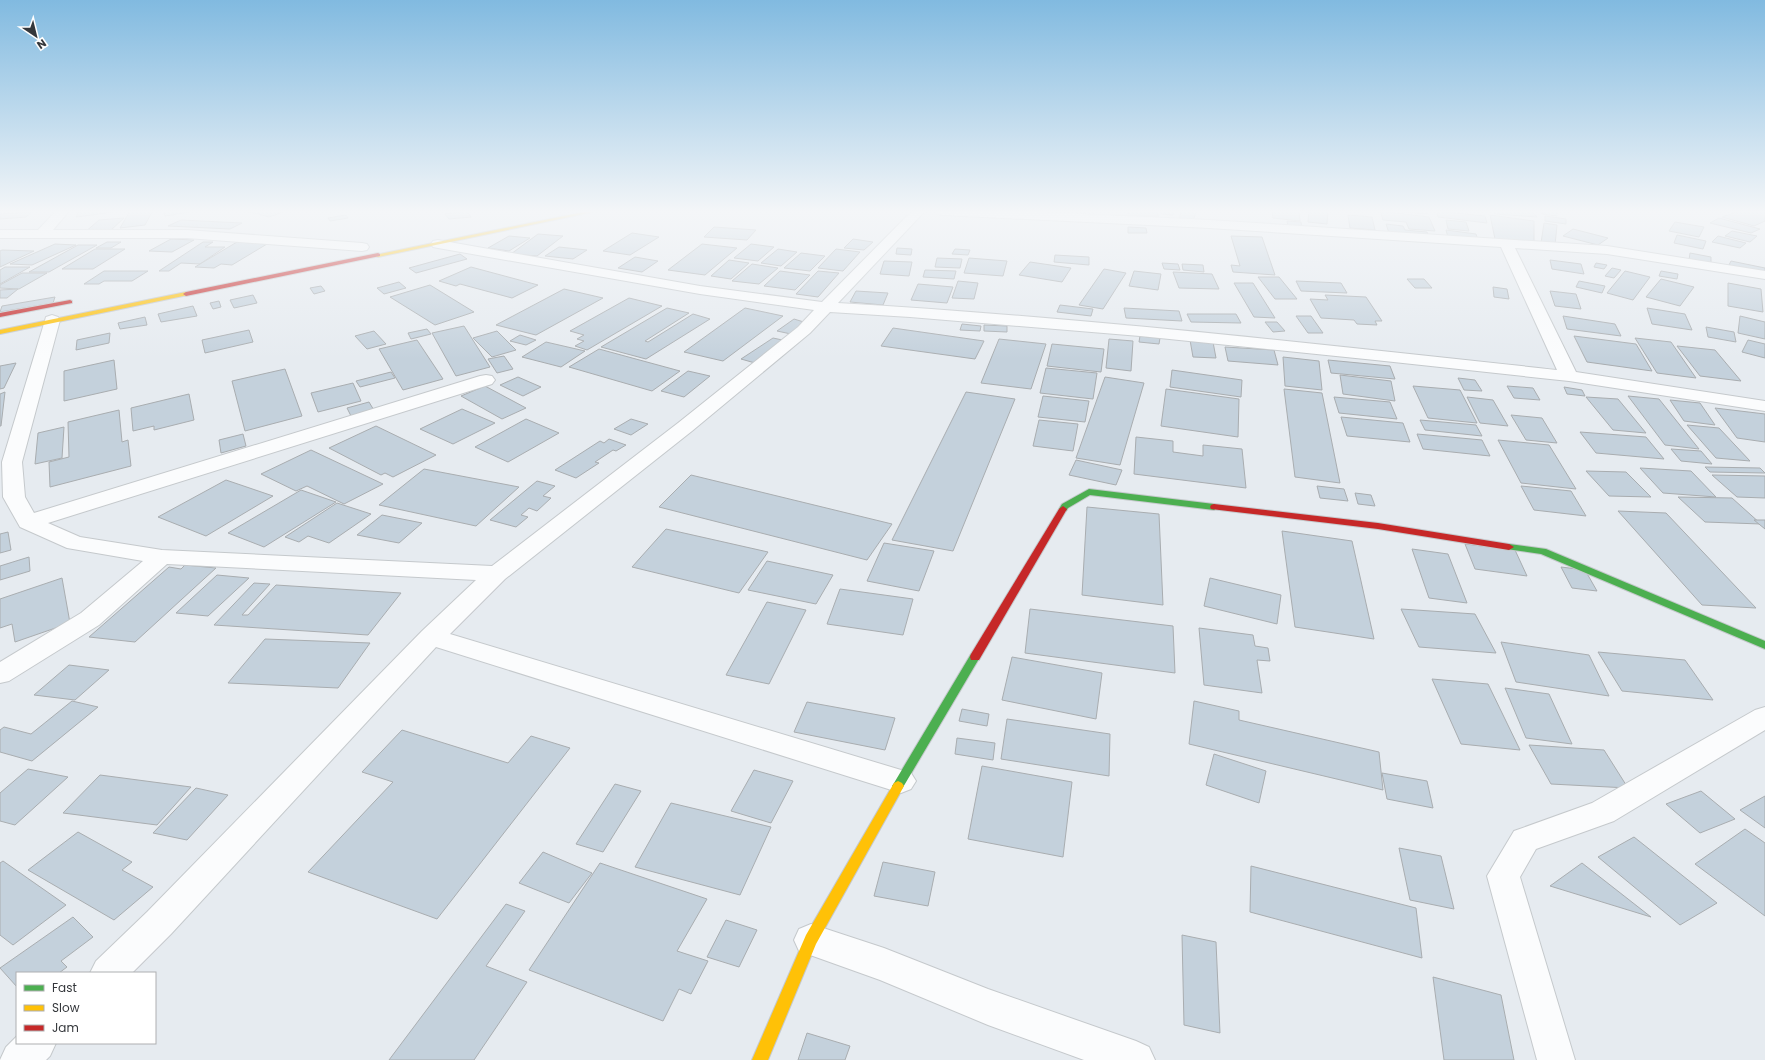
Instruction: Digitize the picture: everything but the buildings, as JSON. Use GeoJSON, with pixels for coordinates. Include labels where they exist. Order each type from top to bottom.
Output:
{"type":"FeatureCollection","features":[{"type":"Feature","properties":{"kind":"street"},"geometry":{"type":"LineString","coordinates":[[0,332],[52,320],[354,260]]}},
{"type":"Feature","properties":{"kind":"street"},"geometry":{"type":"LineString","coordinates":[[532,260],[700,290],[825,307],[910,312],[1140,331],[1569,376],[1765,406]]}},
{"type":"Feature","properties":{"kind":"street"},"geometry":{"type":"LineString","coordinates":[[109,972],[160,923],[431,637],[497,574],[697,417],[804,330],[871,260]]}},
{"type":"Feature","properties":{"kind":"street"},"geometry":{"type":"LineString","coordinates":[[1514,260],[1569,376]]}},
{"type":"Feature","properties":{"kind":"street"},"geometry":{"type":"LineString","coordinates":[[1680,260],[1765,274]]}},
{"type":"Feature","properties":{"kind":"street"},"geometry":{"type":"LineString","coordinates":[[0,315],[77,300]]}},
{"type":"Feature","properties":{"kind":"street"},"geometry":{"type":"LineString","coordinates":[[52,320],[12,462],[14,497],[28,522],[75,543],[162,557],[497,574]]}},
{"type":"Feature","properties":{"kind":"street"},"geometry":{"type":"LineString","coordinates":[[28,522],[486,380]]}},
{"type":"Feature","properties":{"kind":"street"},"geometry":{"type":"LineString","coordinates":[[760,1060],[811,940],[901,781],[1066,506],[1089,492],[1378,526],[1467,541],[1543,551],[1765,645]]}},
{"type":"Feature","properties":{"kind":"street"},"geometry":{"type":"LineString","coordinates":[[0,674],[90,619],[162,557]]}},
{"type":"Feature","properties":{"kind":"street"},"geometry":{"type":"LineString","coordinates":[[431,637],[901,781]]}},
{"type":"Feature","properties":{"kind":"street"},"geometry":{"type":"LineString","coordinates":[[1556,1060],[1503,876],[1525,840],[1603,812],[1765,717]]}},
{"type":"Feature","properties":{"kind":"street"},"geometry":{"type":"LineString","coordinates":[[811,940],[884,965],[988,1006],[1136,1060]]}},
{"type":"Feature","properties":{"kind":"street"},"geometry":{"type":"LineString","coordinates":[[20,1060],[36,1044]]}},
{"type":"Feature","properties":{"kind":"traffic: fast"},"geometry":{"type":"LineString","coordinates":[[1063,509],[1065,506],[1089,492],[1214,507]]}},
{"type":"Feature","properties":{"kind":"traffic: fast"},"geometry":{"type":"LineString","coordinates":[[1509,547],[1543,551],[1765,645]]}},
{"type":"Feature","properties":{"kind":"traffic: fast"},"geometry":{"type":"LineString","coordinates":[[898,786],[975,657]]}},
{"type":"Feature","properties":{"kind":"traffic: slow"},"geometry":{"type":"LineString","coordinates":[[0,332],[186,294]]}},
{"type":"Feature","properties":{"kind":"traffic: slow"},"geometry":{"type":"LineString","coordinates":[[760,1060],[811,940],[898,786]]}},
{"type":"Feature","properties":{"kind":"traffic: jam"},"geometry":{"type":"LineString","coordinates":[[186,294],[351,260]]}},
{"type":"Feature","properties":{"kind":"traffic: jam"},"geometry":{"type":"LineString","coordinates":[[0,315],[70,302]]}},
{"type":"Feature","properties":{"kind":"traffic: jam"},"geometry":{"type":"LineString","coordinates":[[1214,507],[1378,526],[1509,547]]}},
{"type":"Feature","properties":{"kind":"traffic: jam"},"geometry":{"type":"LineString","coordinates":[[975,657],[1063,509]]}}]}
